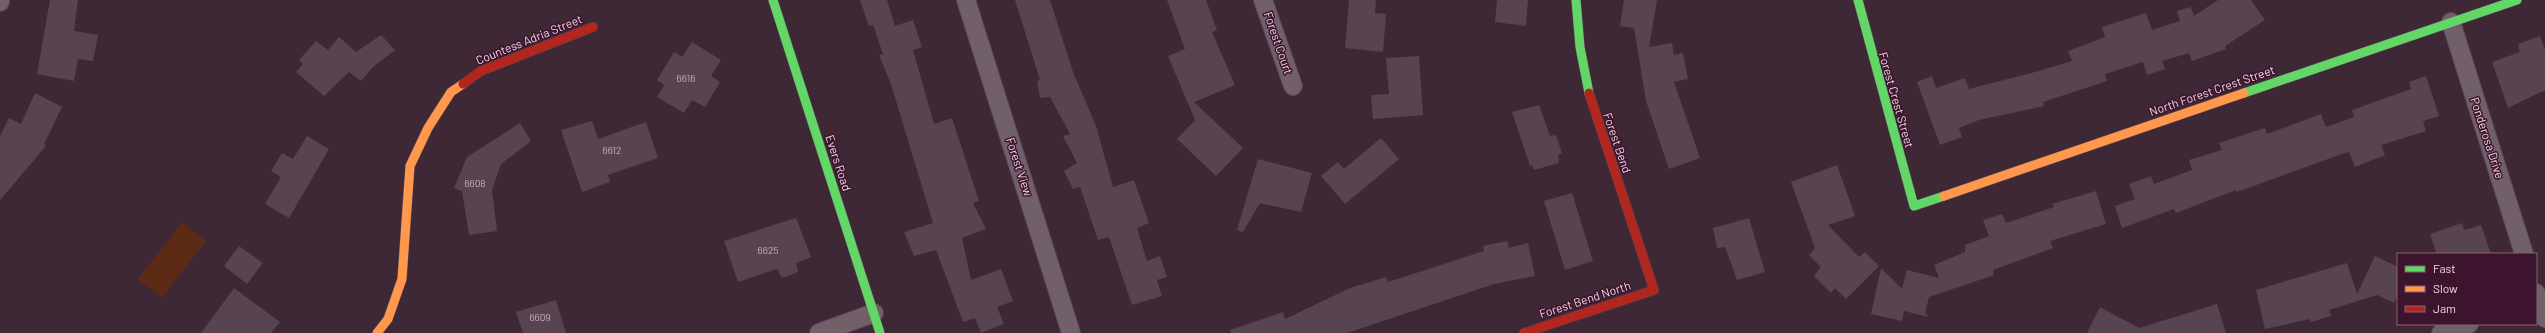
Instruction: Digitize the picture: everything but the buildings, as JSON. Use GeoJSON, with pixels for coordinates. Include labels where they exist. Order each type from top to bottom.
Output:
{"type":"FeatureCollection","features":[{"type":"Feature","properties":{"kind":"street","name":"Evers Road"},"geometry":{"type":"LineString","coordinates":[[774,0],[880,333]]}},
{"type":"Feature","properties":{"kind":"street","name":"Forest View"},"geometry":{"type":"LineString","coordinates":[[966,0],[1071,333]]}},
{"type":"Feature","properties":{"kind":"street","name":"Forest Court"},"geometry":{"type":"LineString","coordinates":[[1263,0],[1293,86]]}},
{"type":"Feature","properties":{"kind":"street","name":"Forest Bend"},"geometry":{"type":"LineString","coordinates":[[1576,0],[1580,47],[1590,100],[1654,290]]}},
{"type":"Feature","properties":{"kind":"street","name":"Forest Crest Street"},"geometry":{"type":"LineString","coordinates":[[1858,0],[1864,28],[1914,206]]}},
{"type":"Feature","properties":{"kind":"street","name":"North Forest Crest Street"},"geometry":{"type":"LineString","coordinates":[[1914,206],[2517,0]]}},
{"type":"Feature","properties":{"kind":"street","name":"Ponderosa Drive"},"geometry":{"type":"LineString","coordinates":[[2450,22],[2524,253]]}},
{"type":"Feature","properties":{"kind":"street","name":"Countess Adria Street"},"geometry":{"type":"LineString","coordinates":[[377,333],[388,319],[402,279],[403,242],[410,166],[428,128],[451,92],[481,71],[592,27]]}},
{"type":"Feature","properties":{"kind":"street","name":"Forest Bend North"},"geometry":{"type":"LineString","coordinates":[[1524,333],[1654,290]]}},
{"type":"Feature","properties":{"kind":"street"},"geometry":{"type":"LineString","coordinates":[[2539,298],[2545,318]]}},
{"type":"Feature","properties":{"kind":"street"},"geometry":{"type":"LineString","coordinates":[[819,333],[874,313]]}},
{"type":"Feature","properties":{"kind":"street"},"geometry":{"type":"LineString","coordinates":[[2441,333],[2466,325]]}},
{"type":"Feature","properties":{"kind":"shaded area"},"geometry":{"type":"Polygon","coordinates":[[[182,222],[206,241],[162,298],[138,279],[182,222]]]}},
{"type":"Feature","properties":{"kind":"traffic: fast"},"geometry":{"type":"LineString","coordinates":[[773,0],[880,333]]}},
{"type":"Feature","properties":{"kind":"traffic: fast"},"geometry":{"type":"LineString","coordinates":[[1576,0],[1580,47],[1589,93]]}},
{"type":"Feature","properties":{"kind":"traffic: fast"},"geometry":{"type":"LineString","coordinates":[[1858,0],[1914,206],[1944,196]]}},
{"type":"Feature","properties":{"kind":"traffic: fast"},"geometry":{"type":"LineString","coordinates":[[2244,93],[2517,0]]}},
{"type":"Feature","properties":{"kind":"traffic: slow"},"geometry":{"type":"LineString","coordinates":[[377,333],[388,319],[402,279],[410,166],[428,128],[451,92],[463,84]]}},
{"type":"Feature","properties":{"kind":"traffic: slow"},"geometry":{"type":"LineString","coordinates":[[1944,196],[2244,93]]}},
{"type":"Feature","properties":{"kind":"traffic: jam"},"geometry":{"type":"LineString","coordinates":[[463,84],[481,71],[593,27]]}},
{"type":"Feature","properties":{"kind":"traffic: jam"},"geometry":{"type":"LineString","coordinates":[[1524,333],[1654,290],[1589,93]]}}]}
